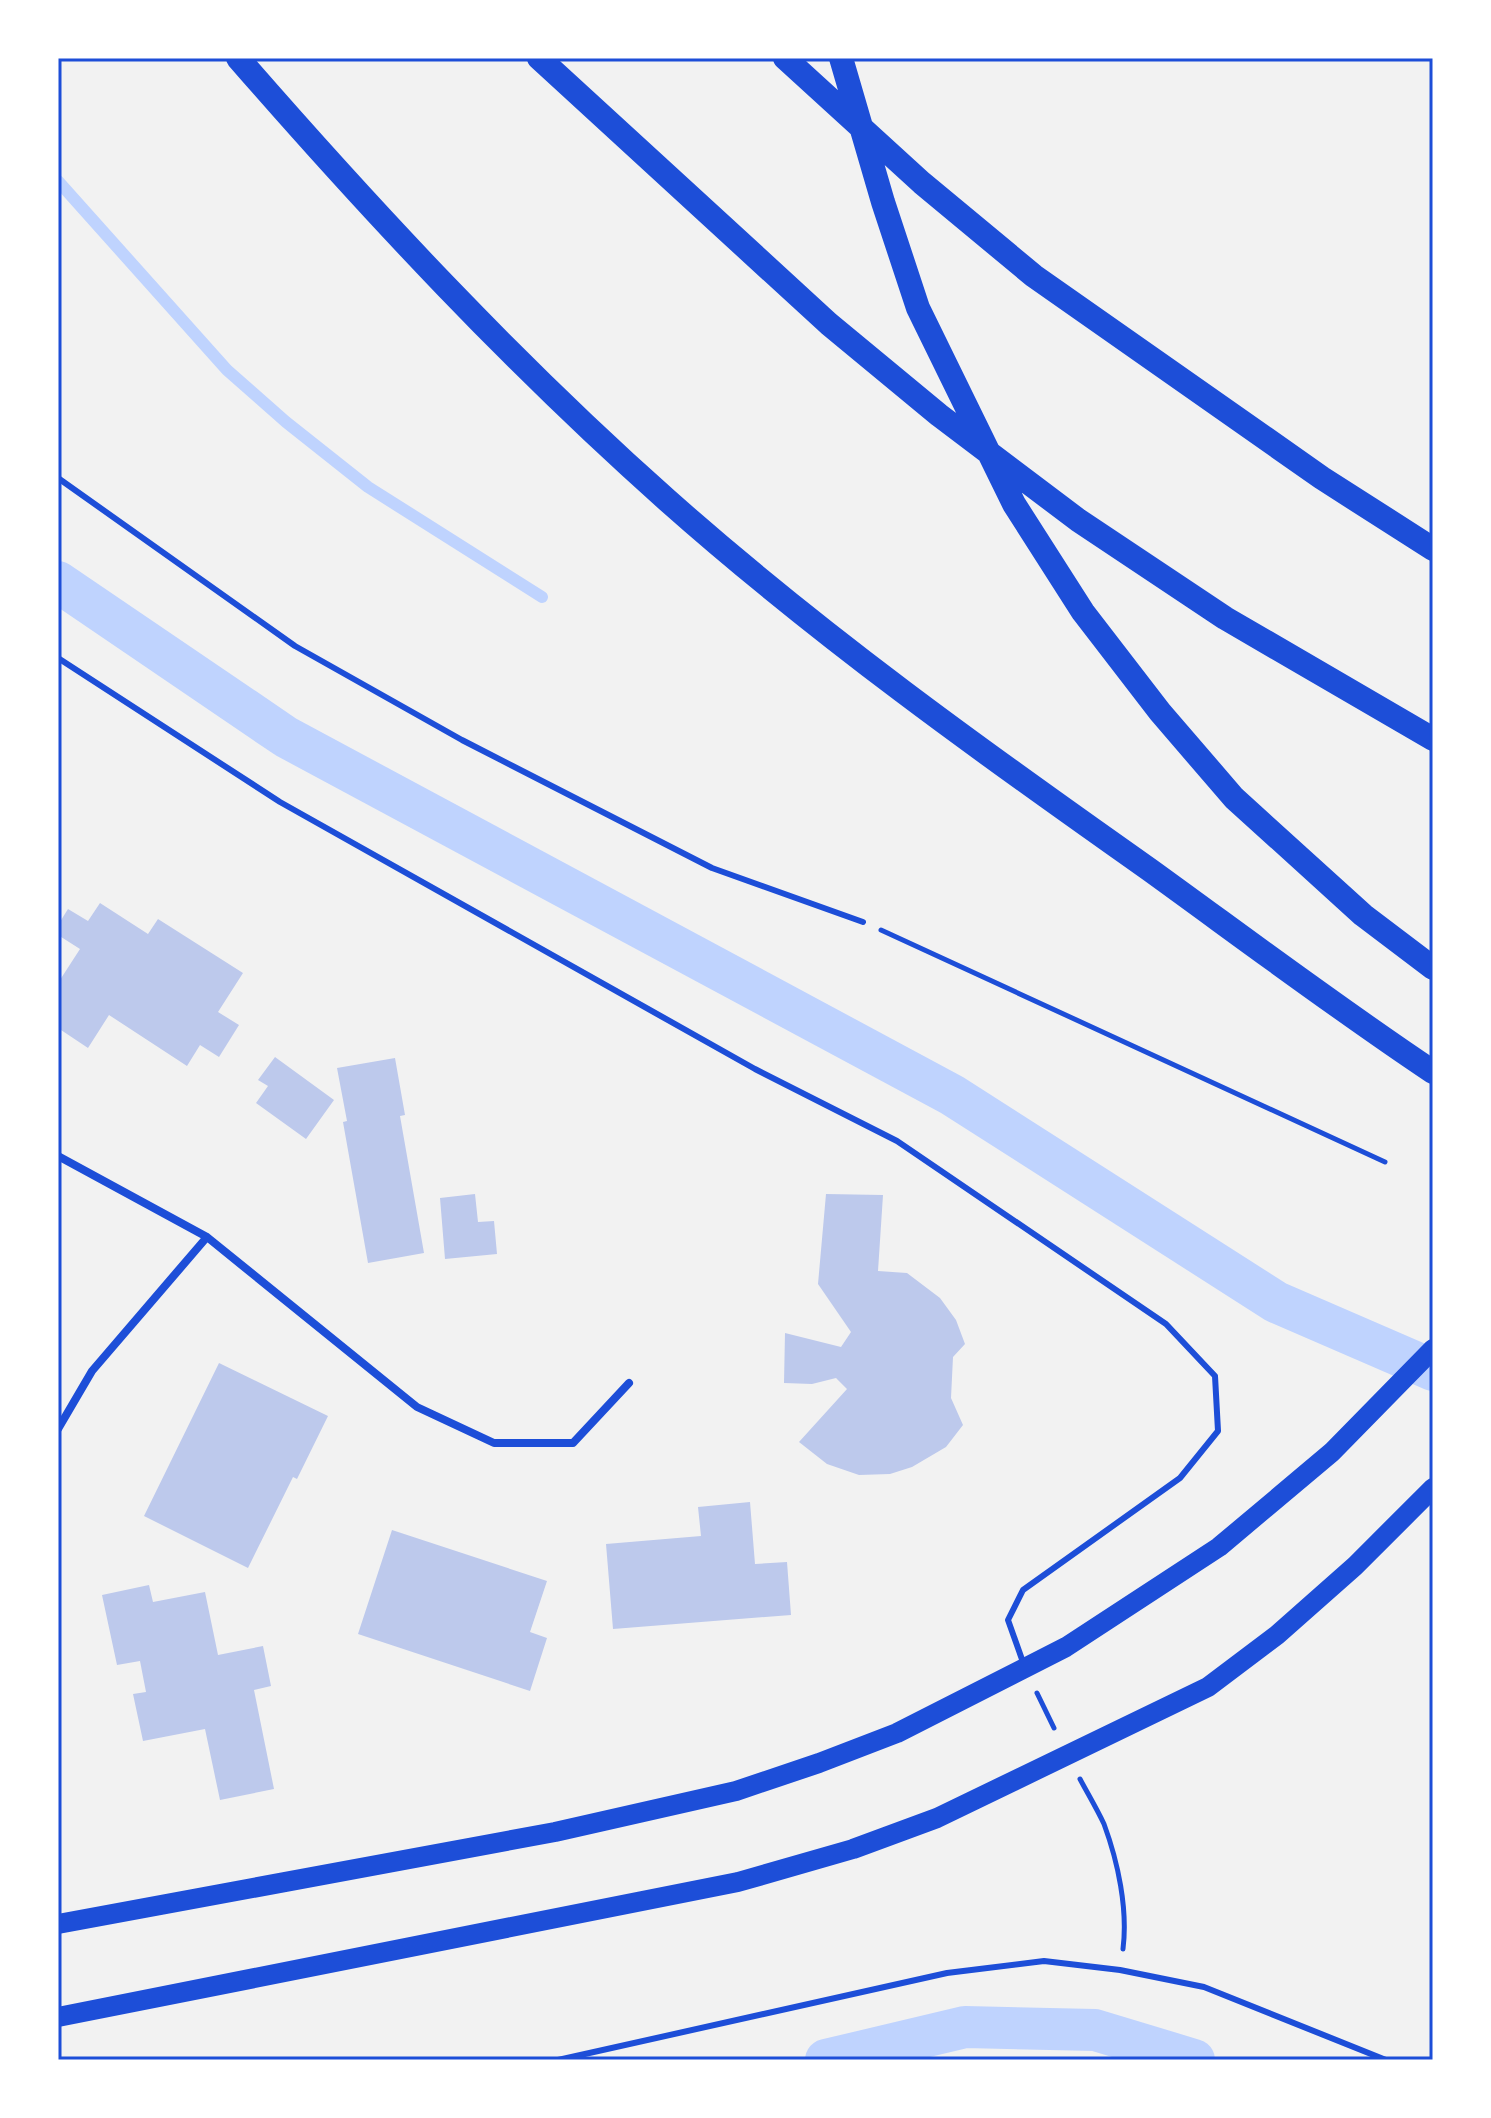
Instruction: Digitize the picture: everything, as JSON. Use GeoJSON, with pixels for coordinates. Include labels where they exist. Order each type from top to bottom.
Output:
{"type":"FeatureCollection","features":[{"type":"Feature","properties":{"kind":"highway"},"geometry":{"type":"LineString","coordinates":[[238,58],[409,249],[512,354],[666,499],[769,587],[937,718],[1433,1072]]}},
{"type":"Feature","properties":{"kind":"highway"},"geometry":{"type":"LineString","coordinates":[[539,58],[829,324],[939,415],[1078,520],[1225,618],[1433,739]]}},
{"type":"Feature","properties":{"kind":"highway"},"geometry":{"type":"LineString","coordinates":[[785,58],[922,183],[1034,276],[1322,478],[1433,549]]}},
{"type":"Feature","properties":{"kind":"highway"},"geometry":{"type":"LineString","coordinates":[[841,58],[918,308],[1014,504],[1083,612],[1160,712],[1234,798],[1363,915],[1433,968]]}},
{"type":"Feature","properties":{"kind":"main road"},"geometry":{"type":"LineString","coordinates":[[58,1924],[555,1832],[736,1791],[897,1733],[1066,1647],[1219,1547],[1332,1452],[1433,1349]]}},
{"type":"Feature","properties":{"kind":"main road"},"geometry":{"type":"LineString","coordinates":[[58,2017],[738,1882],[853,1849],[937,1818],[1208,1687],[1277,1635],[1344,1576],[1433,1488]]}},
{"type":"Feature","properties":{"kind":"street"},"geometry":{"type":"LineString","coordinates":[[58,1156],[207,1237],[417,1407],[494,1443],[573,1443],[629,1383]]}},
{"type":"Feature","properties":{"kind":"street"},"geometry":{"type":"LineString","coordinates":[[58,1429],[92,1371],[207,1237]]}},
{"type":"Feature","properties":{"kind":"lane"},"geometry":{"type":"LineString","coordinates":[[58,478],[295,646],[462,740],[712,868],[863,922]]}},
{"type":"Feature","properties":{"kind":"lane"},"geometry":{"type":"LineString","coordinates":[[58,658],[280,802],[755,1069],[897,1141],[1166,1324],[1215,1376],[1218,1431],[1180,1478],[1023,1590],[1008,1620],[1025,1668]]}},
{"type":"Feature","properties":{"kind":"lane"},"geometry":{"type":"LineString","coordinates":[[558,2060],[947,1973],[1044,1961],[1120,1970],[1204,1987],[1386,2060]]}},
{"type":"Feature","properties":{"kind":"path"},"geometry":{"type":"LineString","coordinates":[[863,922],[1385,1162]]}},
{"type":"Feature","properties":{"kind":"path"},"geometry":{"type":"LineString","coordinates":[[1025,1668],[1103,1824],[1119,1880],[1126,1931],[1120,1970]]}},
{"type":"Feature","properties":{"kind":"building"},"geometry":{"type":"Polygon","coordinates":[[[100,903],[148,934],[158,919],[243,973],[218,1012],[239,1025],[219,1057],[200,1045],[187,1066],[109,1015],[88,1048],[58,1028],[58,983],[80,949],[58,935],[58,925],[68,909],[88,921],[100,903]]]}},
{"type":"Feature","properties":{"kind":"building"},"geometry":{"type":"Polygon","coordinates":[[[275,1057],[334,1100],[306,1139],[256,1103],[268,1086],[258,1080],[275,1057]]]}},
{"type":"Feature","properties":{"kind":"building"},"geometry":{"type":"Polygon","coordinates":[[[395,1058],[405,1115],[400,1116],[424,1253],[368,1263],[343,1122],[347,1121],[337,1068],[395,1058]]]}},
{"type":"Feature","properties":{"kind":"building"},"geometry":{"type":"Polygon","coordinates":[[[475,1194],[478,1222],[494,1221],[497,1254],[445,1259],[440,1198],[475,1194]]]}},
{"type":"Feature","properties":{"kind":"building"},"geometry":{"type":"Polygon","coordinates":[[[826,1194],[883,1195],[878,1271],[907,1273],[940,1298],[956,1320],[965,1344],[953,1357],[951,1398],[963,1425],[946,1447],[912,1467],[890,1474],[859,1475],[827,1464],[799,1442],[847,1389],[836,1378],[812,1384],[784,1383],[785,1333],[841,1347],[851,1332],[818,1284],[826,1194]]]}},
{"type":"Feature","properties":{"kind":"building"},"geometry":{"type":"Polygon","coordinates":[[[219,1363],[328,1416],[297,1479],[293,1477],[248,1568],[144,1516],[219,1363]]]}},
{"type":"Feature","properties":{"kind":"building"},"geometry":{"type":"Polygon","coordinates":[[[750,1502],[755,1564],[787,1562],[791,1615],[613,1629],[606,1544],[701,1536],[698,1507],[750,1502]]]}},
{"type":"Feature","properties":{"kind":"building"},"geometry":{"type":"Polygon","coordinates":[[[392,1530],[547,1581],[530,1632],[547,1638],[530,1691],[358,1634],[392,1530]]]}},
{"type":"Feature","properties":{"kind":"building"},"geometry":{"type":"Polygon","coordinates":[[[149,1585],[153,1602],[205,1592],[218,1655],[263,1646],[271,1686],[254,1690],[274,1789],[220,1800],[205,1729],[143,1741],[133,1694],[146,1692],[140,1661],[117,1665],[102,1595],[149,1585]]]}},
{"type":"Feature","properties":{"kind":"waterway"},"geometry":{"type":"LineString","coordinates":[[58,181],[227,370],[286,422],[368,487],[542,597]]}},
{"type":"Feature","properties":{"kind":"waterway"},"geometry":{"type":"LineString","coordinates":[[58,582],[286,737],[952,1095],[1276,1302],[1433,1370]]}},
{"type":"Feature","properties":{"kind":"waterway"},"geometry":{"type":"LineString","coordinates":[[826,2060],[965,2027],[1095,2030],[1194,2060]]}}]}
